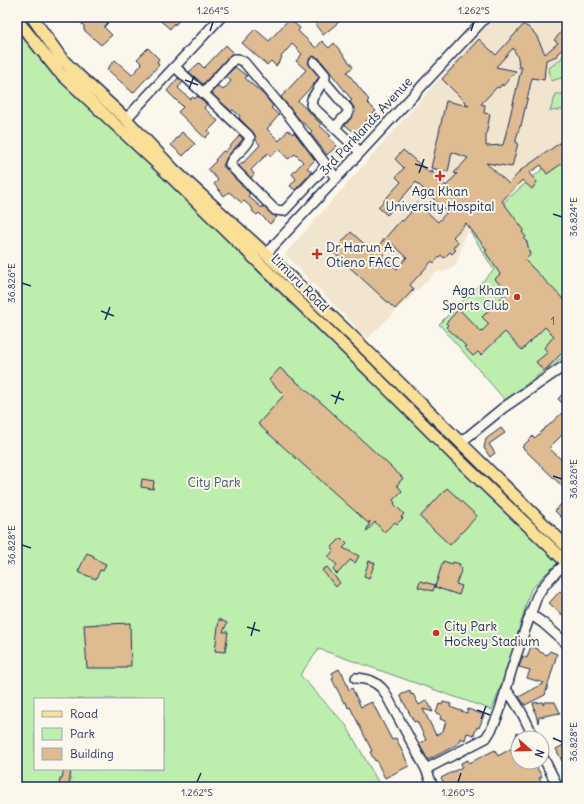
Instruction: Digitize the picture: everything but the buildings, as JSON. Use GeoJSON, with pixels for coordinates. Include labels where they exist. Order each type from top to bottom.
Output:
{"type":"FeatureCollection","features":[{"type":"Feature","properties":{"kind":"main road","name":"Limuru Road"},"geometry":{"type":"LineString","coordinates":[[32,17],[62,59],[126,119],[174,170],[458,459],[567,563]]}},
{"type":"Feature","properties":{"kind":"main road","name":"Limuru Road"},"geometry":{"type":"LineString","coordinates":[[17,20],[58,71],[262,258],[350,334],[567,547]]}},
{"type":"Feature","properties":{"kind":"street"},"geometry":{"type":"LineString","coordinates":[[126,119],[221,17]]}},
{"type":"Feature","properties":{"kind":"street","name":"3rd Parklands Avenue"},"geometry":{"type":"LineString","coordinates":[[262,258],[486,17]]}},
{"type":"Feature","properties":{"kind":"street"},"geometry":{"type":"LineString","coordinates":[[204,93],[234,59],[244,62],[290,116],[336,178]]}},
{"type":"Feature","properties":{"kind":"street"},"geometry":{"type":"LineString","coordinates":[[314,62],[325,75],[324,81],[312,99],[311,105],[360,152]]}},
{"type":"Feature","properties":{"kind":"street"},"geometry":{"type":"LineString","coordinates":[[175,67],[248,135],[250,138],[248,144],[232,159],[230,164],[276,210],[284,211],[327,165]]}},
{"type":"Feature","properties":{"kind":"street"},"geometry":{"type":"LineString","coordinates":[[324,81],[348,109],[348,113],[335,127]]}},
{"type":"Feature","properties":{"kind":"street"},"geometry":{"type":"LineString","coordinates":[[460,443],[503,408],[567,364]]}},
{"type":"Feature","properties":{"kind":"street"},"geometry":{"type":"LineString","coordinates":[[426,769],[486,738],[492,729],[506,691],[537,596],[550,576],[567,563]]}},
{"type":"Feature","properties":{"kind":"street"},"geometry":{"type":"LineString","coordinates":[[530,614],[567,644]]}},
{"type":"Feature","properties":{"kind":"street"},"geometry":{"type":"LineString","coordinates":[[356,678],[370,680],[380,685],[426,769],[433,787]]}},
{"type":"Feature","properties":{"kind":"street"},"geometry":{"type":"LineString","coordinates":[[506,691],[515,701],[530,730]]}},
{"type":"Feature","properties":{"kind":"street"},"geometry":{"type":"LineString","coordinates":[[549,770],[558,787]]}},
{"type":"Feature","properties":{"kind":"shaded area","name":"Aga Khan University Hospital"},"geometry":{"type":"Polygon","coordinates":[[[494,17],[567,17],[567,140],[527,170],[526,182],[473,226],[464,237],[458,260],[454,267],[446,271],[435,273],[367,339],[285,254],[494,17]]]}},
{"type":"Feature","properties":{"kind":"green space","name":"City Park"},"geometry":{"type":"Polygon","coordinates":[[[17,17],[29,17],[49,42],[567,550],[567,555],[543,576],[530,591],[509,664],[492,710],[319,649],[300,675],[346,725],[381,787],[17,787],[17,17]]]}},
{"type":"Feature","properties":{"kind":"green space"},"geometry":{"type":"Polygon","coordinates":[[[567,48],[567,79],[564,77],[551,81],[549,68],[561,59],[567,48]]]}},
{"type":"Feature","properties":{"kind":"green space"},"geometry":{"type":"Polygon","coordinates":[[[556,94],[567,94],[567,109],[550,111],[556,94]]]}},
{"type":"Feature","properties":{"kind":"green space","name":"Aga Khan Sports Club"},"geometry":{"type":"Polygon","coordinates":[[[567,148],[567,354],[505,400],[439,324],[494,270],[470,231],[567,148]]]}},
{"type":"Feature","properties":{"kind":"place","name":"Aga Khan University Hospital"},"geometry":{"type":"Point","coordinates":[440,176]}},
{"type":"Feature","properties":{"kind":"place","name":"Dr Harun A. Otieno FACC"},"geometry":{"type":"Point","coordinates":[317,254]}},
{"type":"Feature","properties":{"kind":"place","name":"Aga Khan Sports Club"},"geometry":{"type":"Point","coordinates":[517,297]}},
{"type":"Feature","properties":{"kind":"place","name":"City Park Hockey Stadium"},"geometry":{"type":"Point","coordinates":[436,633]}}]}
